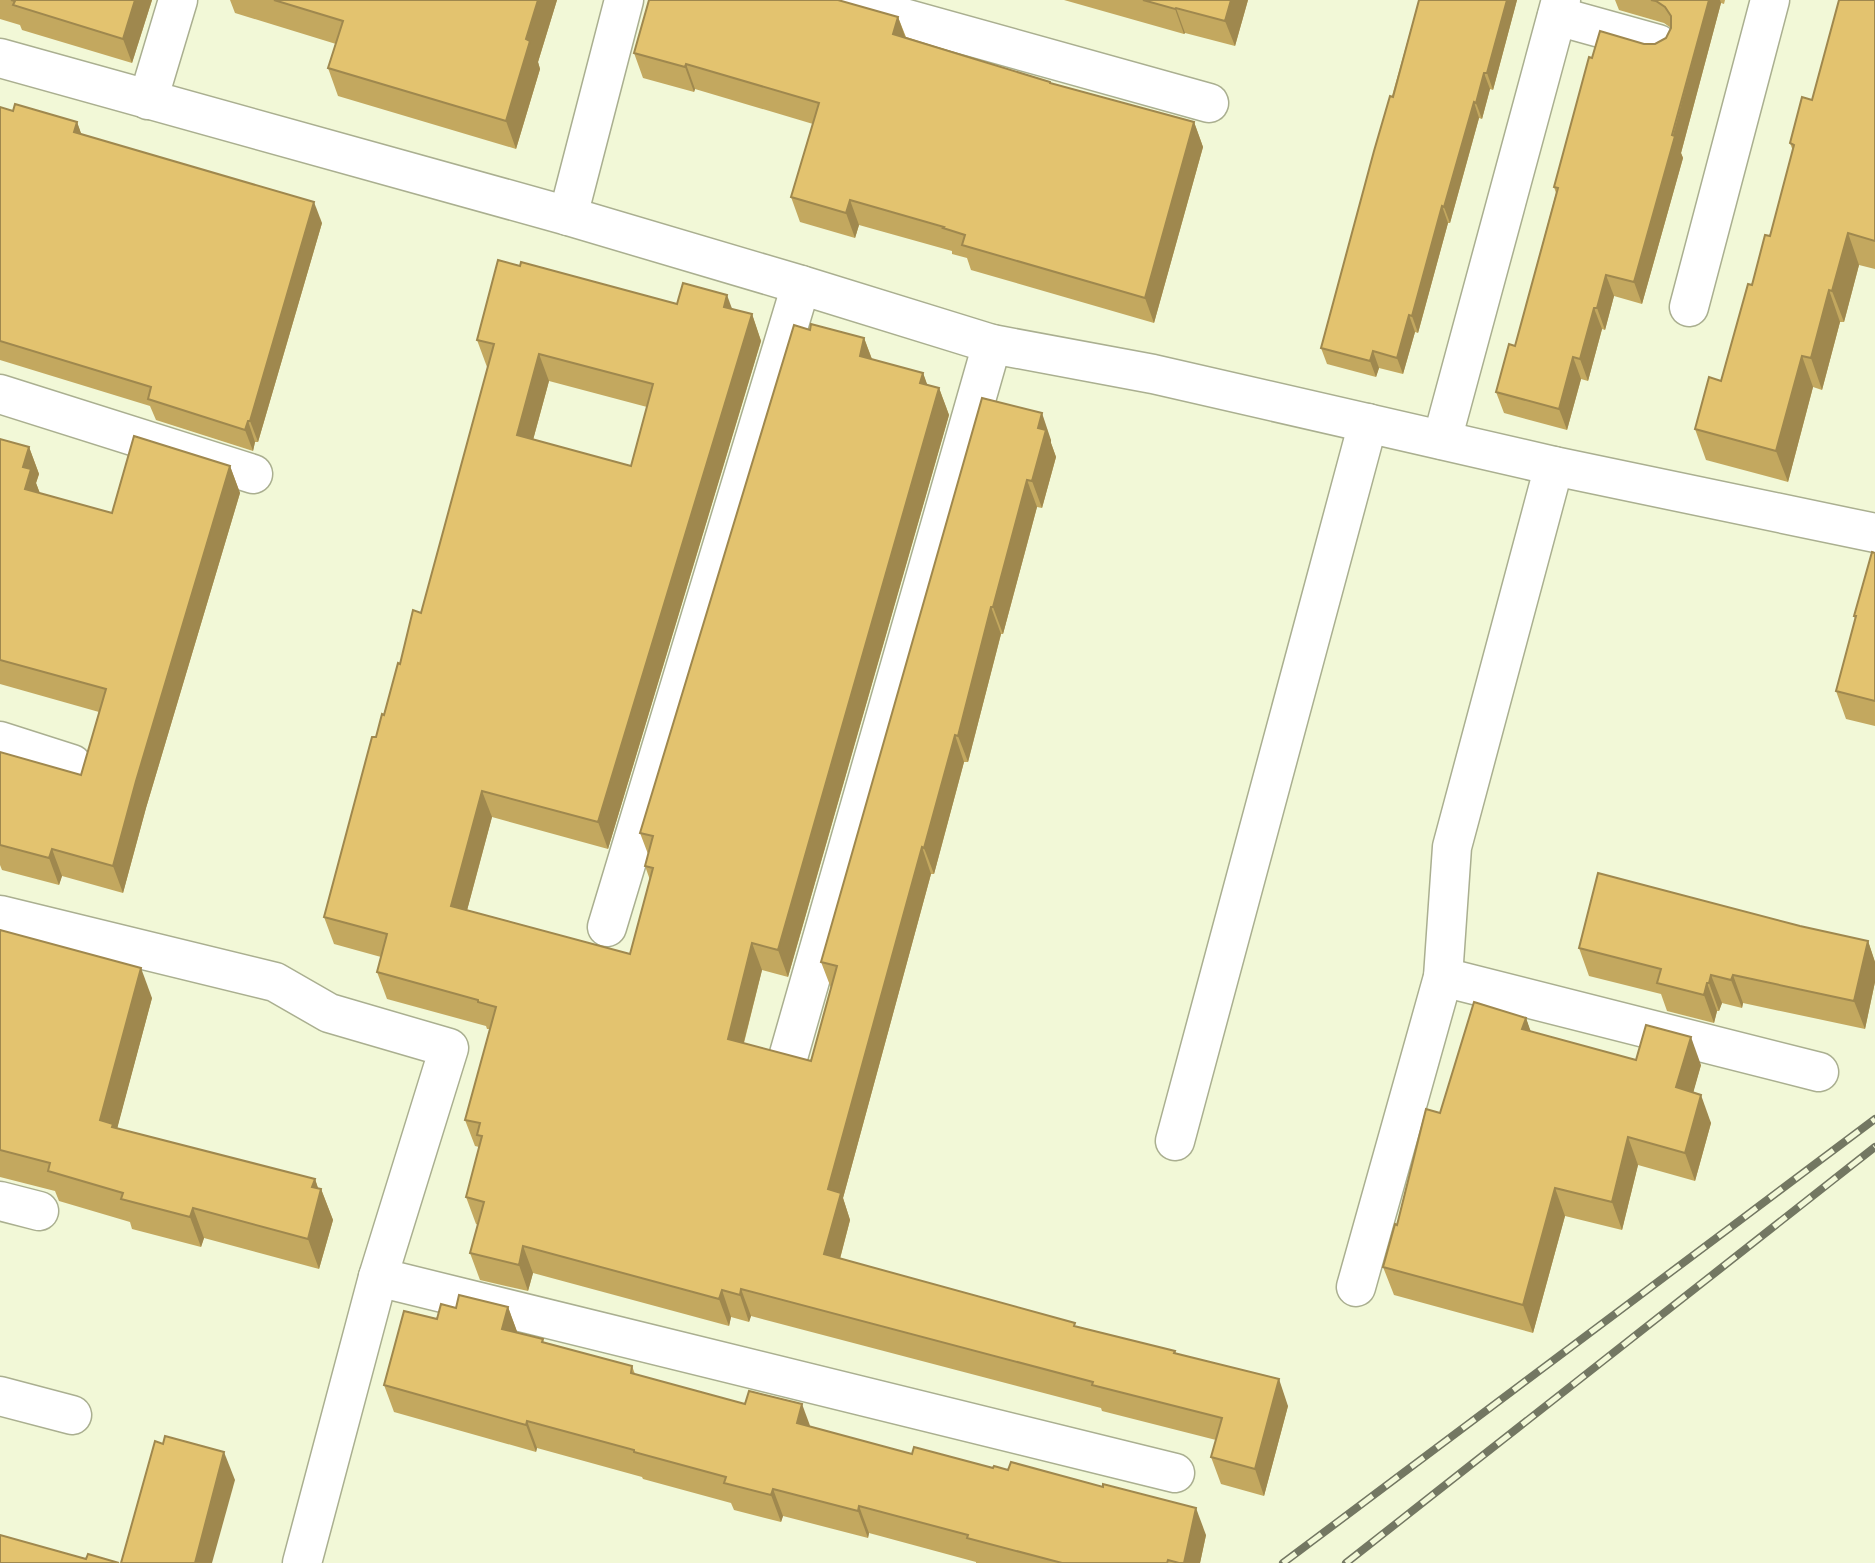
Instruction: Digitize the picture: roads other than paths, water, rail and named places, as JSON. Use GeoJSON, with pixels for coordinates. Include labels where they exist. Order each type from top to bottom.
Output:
{"type":"FeatureCollection","features":[{"type":"Feature","properties":{"kind":"street"},"geometry":{"type":"LineString","coordinates":[[148,100],[178,0]]}},
{"type":"Feature","properties":{"kind":"street"},"geometry":{"type":"LineString","coordinates":[[568,216],[624,0]]}},
{"type":"Feature","properties":{"kind":"street"},"geometry":{"type":"LineString","coordinates":[[839,0],[1209,103]]}},
{"type":"Feature","properties":{"kind":"street"},"geometry":{"type":"LineString","coordinates":[[1689,307],[1770,0]]}},
{"type":"Feature","properties":{"kind":"street"},"geometry":{"type":"LineString","coordinates":[[1442,440],[1559,8],[1658,44]]}},
{"type":"Feature","properties":{"kind":"street"},"geometry":{"type":"LineString","coordinates":[[0,58],[568,216],[992,344],[1153,374],[1554,466],[1875,533]]}},
{"type":"Feature","properties":{"kind":"street"},"geometry":{"type":"LineString","coordinates":[[607,927],[801,285]]}},
{"type":"Feature","properties":{"kind":"street"},"geometry":{"type":"LineString","coordinates":[[789,1054],[992,344]]}},
{"type":"Feature","properties":{"kind":"street"},"geometry":{"type":"LineString","coordinates":[[0,394],[253,474]]}},
{"type":"Feature","properties":{"kind":"street"},"geometry":{"type":"LineString","coordinates":[[1175,1141],[1368,423]]}},
{"type":"Feature","properties":{"kind":"street"},"geometry":{"type":"LineString","coordinates":[[1356,1287],[1443,977],[1452,847],[1554,466]]}},
{"type":"Feature","properties":{"kind":"street"},"geometry":{"type":"LineString","coordinates":[[0,741],[72,764]]}},
{"type":"Feature","properties":{"kind":"street"},"geometry":{"type":"LineString","coordinates":[[0,915],[275,982],[329,1013],[449,1048],[378,1277],[302,1563]]}},
{"type":"Feature","properties":{"kind":"street"},"geometry":{"type":"LineString","coordinates":[[1443,977],[1819,1072]]}},
{"type":"Feature","properties":{"kind":"street"},"geometry":{"type":"LineString","coordinates":[[0,1201],[39,1211]]}},
{"type":"Feature","properties":{"kind":"street"},"geometry":{"type":"LineString","coordinates":[[378,1277],[1175,1474]]}},
{"type":"Feature","properties":{"kind":"street"},"geometry":{"type":"LineString","coordinates":[[0,1396],[72,1415]]}},
{"type":"Feature","properties":{"kind":"railway"},"geometry":{"type":"LineString","coordinates":[[1283,1563],[1875,1119]]}},
{"type":"Feature","properties":{"kind":"railway"},"geometry":{"type":"LineString","coordinates":[[1346,1563],[1875,1147]]}}]}
